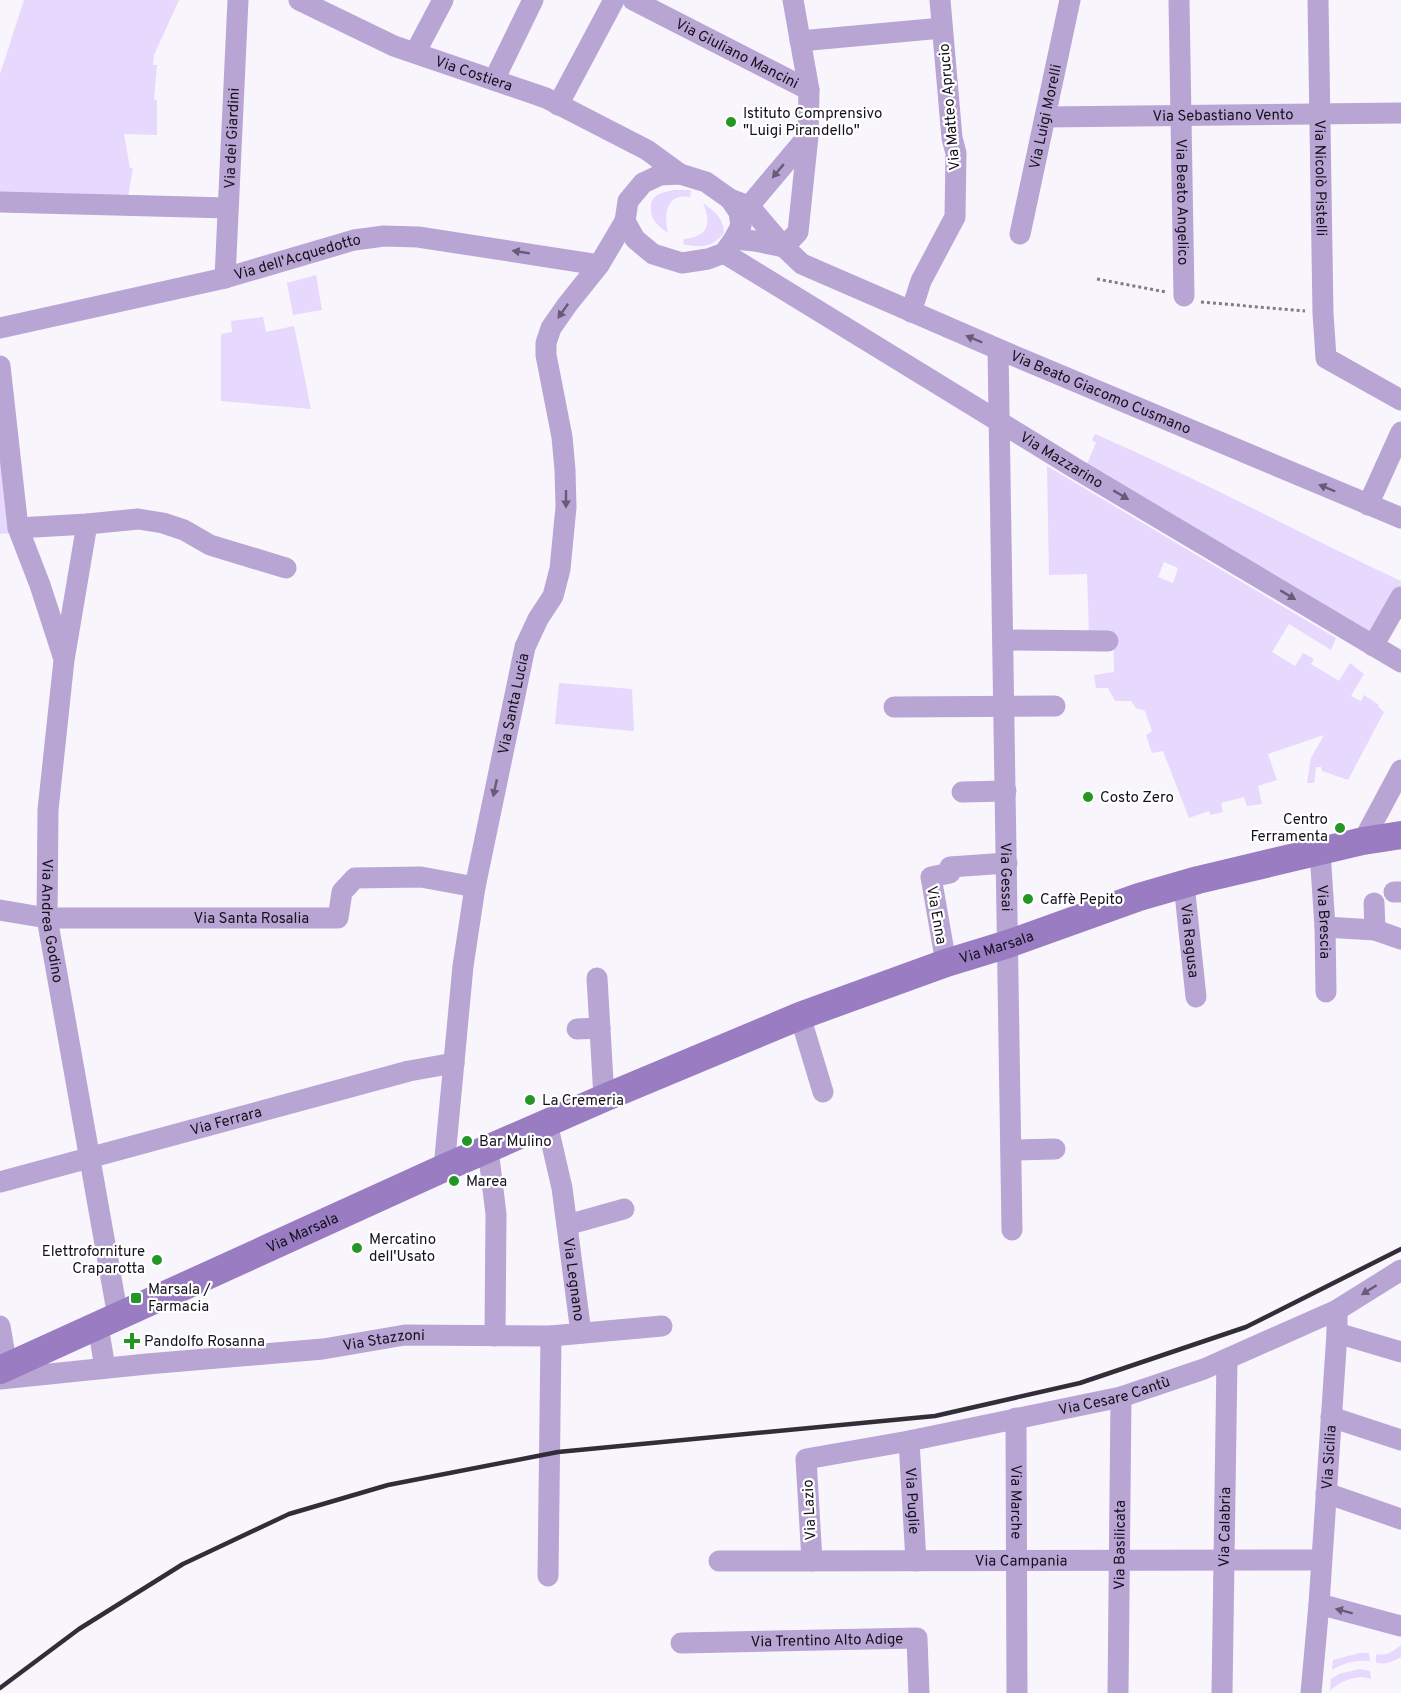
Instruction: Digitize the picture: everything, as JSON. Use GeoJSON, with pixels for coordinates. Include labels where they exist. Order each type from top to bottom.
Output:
{"type":"FeatureCollection","features":[{"type":"Feature","properties":{"kind":"main road","name":"Via Marsala"},"geometry":{"type":"LineString","coordinates":[[2,1372],[108,1321],[444,1168],[800,1016],[1139,897],[1363,841],[1401,835]]}},
{"type":"Feature","properties":{"kind":"street","name":"Via dei Giardini"},"geometry":{"type":"LineString","coordinates":[[225,278],[238,0]]}},
{"type":"Feature","properties":{"kind":"street","name":"Via Costiera"},"geometry":{"type":"LineString","coordinates":[[299,0],[394,46],[546,98],[647,150],[680,174]]}},
{"type":"Feature","properties":{"kind":"street"},"geometry":{"type":"LineString","coordinates":[[415,53],[442,0]]}},
{"type":"Feature","properties":{"kind":"street"},"geometry":{"type":"LineString","coordinates":[[494,80],[533,0]]}},
{"type":"Feature","properties":{"kind":"street"},"geometry":{"type":"LineString","coordinates":[[558,105],[614,0]]}},
{"type":"Feature","properties":{"kind":"street","name":"Via Giuliano Mancini"},"geometry":{"type":"LineString","coordinates":[[633,0],[809,90]]}},
{"type":"Feature","properties":{"kind":"street"},"geometry":{"type":"LineString","coordinates":[[740,202],[706,182],[680,174],[660,175],[643,183],[628,201],[625,221],[635,239],[653,254],[682,263],[708,259],[729,246],[755,241],[784,247],[798,232],[809,90],[793,0]]}},
{"type":"Feature","properties":{"kind":"street","name":"Via Matteo Aprucio"},"geometry":{"type":"LineString","coordinates":[[912,312],[921,280],[955,217],[956,153],[952,138],[940,0]]}},
{"type":"Feature","properties":{"kind":"street","name":"Via Luigi Morelli"},"geometry":{"type":"LineString","coordinates":[[1020,234],[1070,0]]}},
{"type":"Feature","properties":{"kind":"street","name":"Via Beato Angelico"},"geometry":{"type":"LineString","coordinates":[[1179,0],[1184,296]]}},
{"type":"Feature","properties":{"kind":"street","name":"Via Nicolò Pistelli"},"geometry":{"type":"LineString","coordinates":[[1318,0],[1323,313],[1326,358],[1401,400]]}},
{"type":"Feature","properties":{"kind":"street"},"geometry":{"type":"LineString","coordinates":[[800,41],[942,28]]}},
{"type":"Feature","properties":{"kind":"street","name":"Via Sebastiano Vento"},"geometry":{"type":"LineString","coordinates":[[1045,117],[1401,113]]}},
{"type":"Feature","properties":{"kind":"street"},"geometry":{"type":"LineString","coordinates":[[729,246],[741,226],[740,202],[807,136]]}},
{"type":"Feature","properties":{"kind":"street"},"geometry":{"type":"LineString","coordinates":[[643,183],[647,150]]}},
{"type":"Feature","properties":{"kind":"street"},"geometry":{"type":"LineString","coordinates":[[0,202],[228,208]]}},
{"type":"Feature","properties":{"kind":"street","name":"Via Beato Giacomo Cusmano"},"geometry":{"type":"LineString","coordinates":[[740,202],[802,264],[1401,518]]}},
{"type":"Feature","properties":{"kind":"street","name":"Via Santa Lucia"},"geometry":{"type":"LineString","coordinates":[[444,1168],[463,966],[475,887],[525,647],[538,619],[553,596],[561,569],[566,507],[565,470],[557,409],[546,356],[546,343],[551,328],[599,265],[625,221]]}},
{"type":"Feature","properties":{"kind":"street","name":"Via dell'Acquedotto"},"geometry":{"type":"LineString","coordinates":[[0,328],[225,278],[354,240],[384,236],[418,237],[599,265]]}},
{"type":"Feature","properties":{"kind":"street","name":"Via Mazzarino"},"geometry":{"type":"LineString","coordinates":[[729,246],[999,422],[1401,662]]}},
{"type":"Feature","properties":{"kind":"street","name":"Via Gessai"},"geometry":{"type":"LineString","coordinates":[[998,349],[1012,1230]]}},
{"type":"Feature","properties":{"kind":"street"},"geometry":{"type":"LineString","coordinates":[[0,366],[18,528],[40,585],[64,660]]}},
{"type":"Feature","properties":{"kind":"street"},"geometry":{"type":"LineString","coordinates":[[1368,505],[1401,432]]}},
{"type":"Feature","properties":{"kind":"street"},"geometry":{"type":"LineString","coordinates":[[18,528],[138,519],[164,523],[184,530],[210,545],[286,568]]}},
{"type":"Feature","properties":{"kind":"street","name":"Via Andrea Godino"},"geometry":{"type":"LineString","coordinates":[[87,524],[64,660],[48,810],[46,918],[89,1157],[108,1321]]}},
{"type":"Feature","properties":{"kind":"street"},"geometry":{"type":"LineString","coordinates":[[1373,646],[1401,597]]}},
{"type":"Feature","properties":{"kind":"street"},"geometry":{"type":"LineString","coordinates":[[1003,640],[1108,641]]}},
{"type":"Feature","properties":{"kind":"street"},"geometry":{"type":"LineString","coordinates":[[894,706],[1055,706]]}},
{"type":"Feature","properties":{"kind":"street"},"geometry":{"type":"LineString","coordinates":[[1363,841],[1401,770]]}},
{"type":"Feature","properties":{"kind":"street"},"geometry":{"type":"LineString","coordinates":[[962,792],[1006,791]]}},
{"type":"Feature","properties":{"kind":"street","name":"Via Brescia"},"geometry":{"type":"LineString","coordinates":[[1320,852],[1326,992]]}},
{"type":"Feature","properties":{"kind":"street","name":"Via Enna"},"geometry":{"type":"LineString","coordinates":[[946,963],[931,877],[950,873],[950,867],[1007,863]]}},
{"type":"Feature","properties":{"kind":"street","name":"Via Santa Rosalia"},"geometry":{"type":"LineString","coordinates":[[0,910],[46,918],[338,918],[342,892],[355,878],[421,877],[475,887]]}},
{"type":"Feature","properties":{"kind":"street","name":"Via Ragusa"},"geometry":{"type":"LineString","coordinates":[[1184,884],[1196,997]]}},
{"type":"Feature","properties":{"kind":"street"},"geometry":{"type":"LineString","coordinates":[[1374,903],[1375,930]]}},
{"type":"Feature","properties":{"kind":"street"},"geometry":{"type":"LineString","coordinates":[[1325,927],[1375,930],[1401,939]]}},
{"type":"Feature","properties":{"kind":"street"},"geometry":{"type":"LineString","coordinates":[[597,978],[604,1098]]}},
{"type":"Feature","properties":{"kind":"street"},"geometry":{"type":"LineString","coordinates":[[800,1016],[823,1092]]}},
{"type":"Feature","properties":{"kind":"street"},"geometry":{"type":"LineString","coordinates":[[577,1029],[600,1028]]}},
{"type":"Feature","properties":{"kind":"street","name":"Via Ferrara"},"geometry":{"type":"LineString","coordinates":[[0,1182],[409,1071],[454,1063]]}},
{"type":"Feature","properties":{"kind":"street","name":"Via Legnano"},"geometry":{"type":"LineString","coordinates":[[547,1123],[562,1188],[581,1333]]}},
{"type":"Feature","properties":{"kind":"street"},"geometry":{"type":"LineString","coordinates":[[488,1149],[496,1214],[495,1336]]}},
{"type":"Feature","properties":{"kind":"street"},"geometry":{"type":"LineString","coordinates":[[1011,1150],[1055,1149]]}},
{"type":"Feature","properties":{"kind":"street","name":"Via Legnano"},"geometry":{"type":"LineString","coordinates":[[567,1225],[624,1209]]}},
{"type":"Feature","properties":{"kind":"street","name":"Via Cesare Cantù"},"geometry":{"type":"LineString","coordinates":[[806,1459],[909,1441],[1121,1397],[1204,1369],[1337,1310],[1400,1271]]}},
{"type":"Feature","properties":{"kind":"street","name":"Via Sicilia"},"geometry":{"type":"LineString","coordinates":[[1311,1693],[1319,1604],[1337,1310]]}},
{"type":"Feature","properties":{"kind":"street"},"geometry":{"type":"LineString","coordinates":[[105,1368],[108,1321]]}},
{"type":"Feature","properties":{"kind":"street"},"geometry":{"type":"LineString","coordinates":[[0,1326],[2,1372]]}},
{"type":"Feature","properties":{"kind":"street","name":"Via Stazzoni"},"geometry":{"type":"LineString","coordinates":[[2,1372],[105,1368],[323,1349],[405,1335],[551,1336],[662,1326]]}},
{"type":"Feature","properties":{"kind":"street"},"geometry":{"type":"LineString","coordinates":[[1337,1333],[1401,1352]]}},
{"type":"Feature","properties":{"kind":"street"},"geometry":{"type":"LineString","coordinates":[[548,1576],[551,1336]]}},
{"type":"Feature","properties":{"kind":"street","name":"Via Calabria"},"geometry":{"type":"LineString","coordinates":[[1222,1693],[1227,1359]]}},
{"type":"Feature","properties":{"kind":"street","name":"Via Basilicata"},"geometry":{"type":"LineString","coordinates":[[1118,1693],[1121,1397]]}},
{"type":"Feature","properties":{"kind":"street"},"geometry":{"type":"LineString","coordinates":[[1331,1417],[1401,1440]]}},
{"type":"Feature","properties":{"kind":"street","name":"Via Marche"},"geometry":{"type":"LineString","coordinates":[[1016,1418],[1017,1693]]}},
{"type":"Feature","properties":{"kind":"street","name":"Via Puglie"},"geometry":{"type":"LineString","coordinates":[[909,1441],[916,1561]]}},
{"type":"Feature","properties":{"kind":"street","name":"Via Lazio"},"geometry":{"type":"LineString","coordinates":[[806,1459],[812,1561]]}},
{"type":"Feature","properties":{"kind":"street"},"geometry":{"type":"LineString","coordinates":[[1326,1493],[1401,1519]]}},
{"type":"Feature","properties":{"kind":"street","name":"Via Campania"},"geometry":{"type":"LineString","coordinates":[[719,1561],[1321,1560]]}},
{"type":"Feature","properties":{"kind":"street"},"geometry":{"type":"LineString","coordinates":[[1319,1604],[1401,1626]]}},
{"type":"Feature","properties":{"kind":"street","name":"Via Trentino Alto Adige"},"geometry":{"type":"LineString","coordinates":[[681,1643],[917,1638],[919,1693]]}},
{"type":"Feature","properties":{"kind":"path"},"geometry":{"type":"LineString","coordinates":[[1097,279],[1184,296],[1196,301],[1323,313]]}},
{"type":"Feature","properties":{"kind":"shaded area"},"geometry":{"type":"Polygon","coordinates":[[[24,0],[179,0],[154,55],[153,65],[157,65],[154,100],[157,100],[157,135],[124,134],[130,168],[133,168],[128,197],[0,192],[0,74],[24,0]]]}},
{"type":"Feature","properties":{"kind":"shaded area"},"geometry":{"type":"Polygon","coordinates":[[[674,190],[691,190],[690,197],[674,199],[668,207],[666,223],[668,233],[654,220],[651,205],[657,195],[674,190]]]}},
{"type":"Feature","properties":{"kind":"shaded area"},"geometry":{"type":"Polygon","coordinates":[[[703,203],[720,219],[724,233],[715,242],[706,246],[683,244],[684,239],[698,235],[706,228],[707,217],[703,203]]]}},
{"type":"Feature","properties":{"kind":"shaded area"},"geometry":{"type":"Polygon","coordinates":[[[316,275],[322,310],[293,315],[287,283],[316,275]]]}},
{"type":"Feature","properties":{"kind":"shaded area"},"geometry":{"type":"Polygon","coordinates":[[[263,317],[266,332],[294,326],[311,409],[221,401],[221,334],[232,332],[231,321],[263,317]]]}},
{"type":"Feature","properties":{"kind":"shaded area"},"geometry":{"type":"Polygon","coordinates":[[[0,409],[12,533],[0,534],[0,409]]]}},
{"type":"Feature","properties":{"kind":"shaded area"},"geometry":{"type":"Polygon","coordinates":[[[1095,434],[1401,581],[1401,585],[1373,635],[1087,464],[1096,443],[1092,440],[1095,434]]]}},
{"type":"Feature","properties":{"kind":"shaded area"},"geometry":{"type":"Polygon","coordinates":[[[1047,466],[1336,638],[1331,650],[1289,624],[1272,652],[1295,666],[1303,653],[1314,659],[1311,664],[1339,681],[1350,663],[1364,674],[1351,696],[1361,701],[1364,695],[1379,705],[1378,707],[1384,712],[1348,780],[1322,771],[1321,767],[1316,767],[1314,783],[1307,783],[1311,758],[1324,735],[1268,754],[1277,780],[1258,786],[1262,804],[1247,806],[1244,797],[1221,803],[1223,812],[1210,815],[1209,811],[1189,818],[1163,751],[1152,753],[1146,735],[1152,731],[1145,711],[1136,708],[1131,701],[1115,701],[1108,688],[1096,688],[1094,675],[1114,672],[1113,634],[1089,634],[1087,574],[1049,575],[1047,466]],[[1164,562],[1158,577],[1173,583],[1178,568],[1164,562]]]}},
{"type":"Feature","properties":{"kind":"shaded area"},"geometry":{"type":"Polygon","coordinates":[[[559,683],[632,689],[634,731],[555,724],[559,683]]]}},
{"type":"Feature","properties":{"kind":"shaded area"},"geometry":{"type":"Polygon","coordinates":[[[1401,1645],[1401,1657],[1386,1663],[1376,1662],[1376,1654],[1386,1654],[1401,1645]]]}},
{"type":"Feature","properties":{"kind":"shaded area"},"geometry":{"type":"Polygon","coordinates":[[[1369,1653],[1370,1661],[1350,1662],[1332,1670],[1333,1660],[1369,1653]]]}},
{"type":"Feature","properties":{"kind":"shaded area"},"geometry":{"type":"Polygon","coordinates":[[[1360,1669],[1370,1671],[1371,1679],[1360,1677],[1350,1679],[1330,1690],[1331,1679],[1339,1674],[1360,1669]]]}},
{"type":"Feature","properties":{"kind":"railway"},"geometry":{"type":"LineString","coordinates":[[0,1688],[79,1629],[183,1564],[289,1514],[388,1485],[558,1452],[935,1416],[1080,1383],[1246,1327],[1401,1249]]}},
{"type":"Feature","properties":{"kind":"place","name":"Istituto Comprensivo \"Luigi Pirandello\""},"geometry":{"type":"Point","coordinates":[731,122]}},
{"type":"Feature","properties":{"kind":"place","name":"Costo Zero"},"geometry":{"type":"Point","coordinates":[1088,797]}},
{"type":"Feature","properties":{"kind":"place","name":"Centro Ferramenta"},"geometry":{"type":"Point","coordinates":[1340,828]}},
{"type":"Feature","properties":{"kind":"place","name":"Caffè Pepito"},"geometry":{"type":"Point","coordinates":[1028,899]}},
{"type":"Feature","properties":{"kind":"place","name":"La Cremeria"},"geometry":{"type":"Point","coordinates":[530,1100]}},
{"type":"Feature","properties":{"kind":"place","name":"Bar Mulino"},"geometry":{"type":"Point","coordinates":[467,1141]}},
{"type":"Feature","properties":{"kind":"place","name":"Marea"},"geometry":{"type":"Point","coordinates":[454,1181]}},
{"type":"Feature","properties":{"kind":"place","name":"Mercatino dell'Usato"},"geometry":{"type":"Point","coordinates":[357,1248]}},
{"type":"Feature","properties":{"kind":"place","name":"Elettroforniture Craparotta"},"geometry":{"type":"Point","coordinates":[157,1260]}},
{"type":"Feature","properties":{"kind":"place","name":"Marsala / Farmacia"},"geometry":{"type":"Point","coordinates":[136,1298]}},
{"type":"Feature","properties":{"kind":"place","name":"Pandolfo Rosanna"},"geometry":{"type":"Point","coordinates":[132,1341]}}]}
